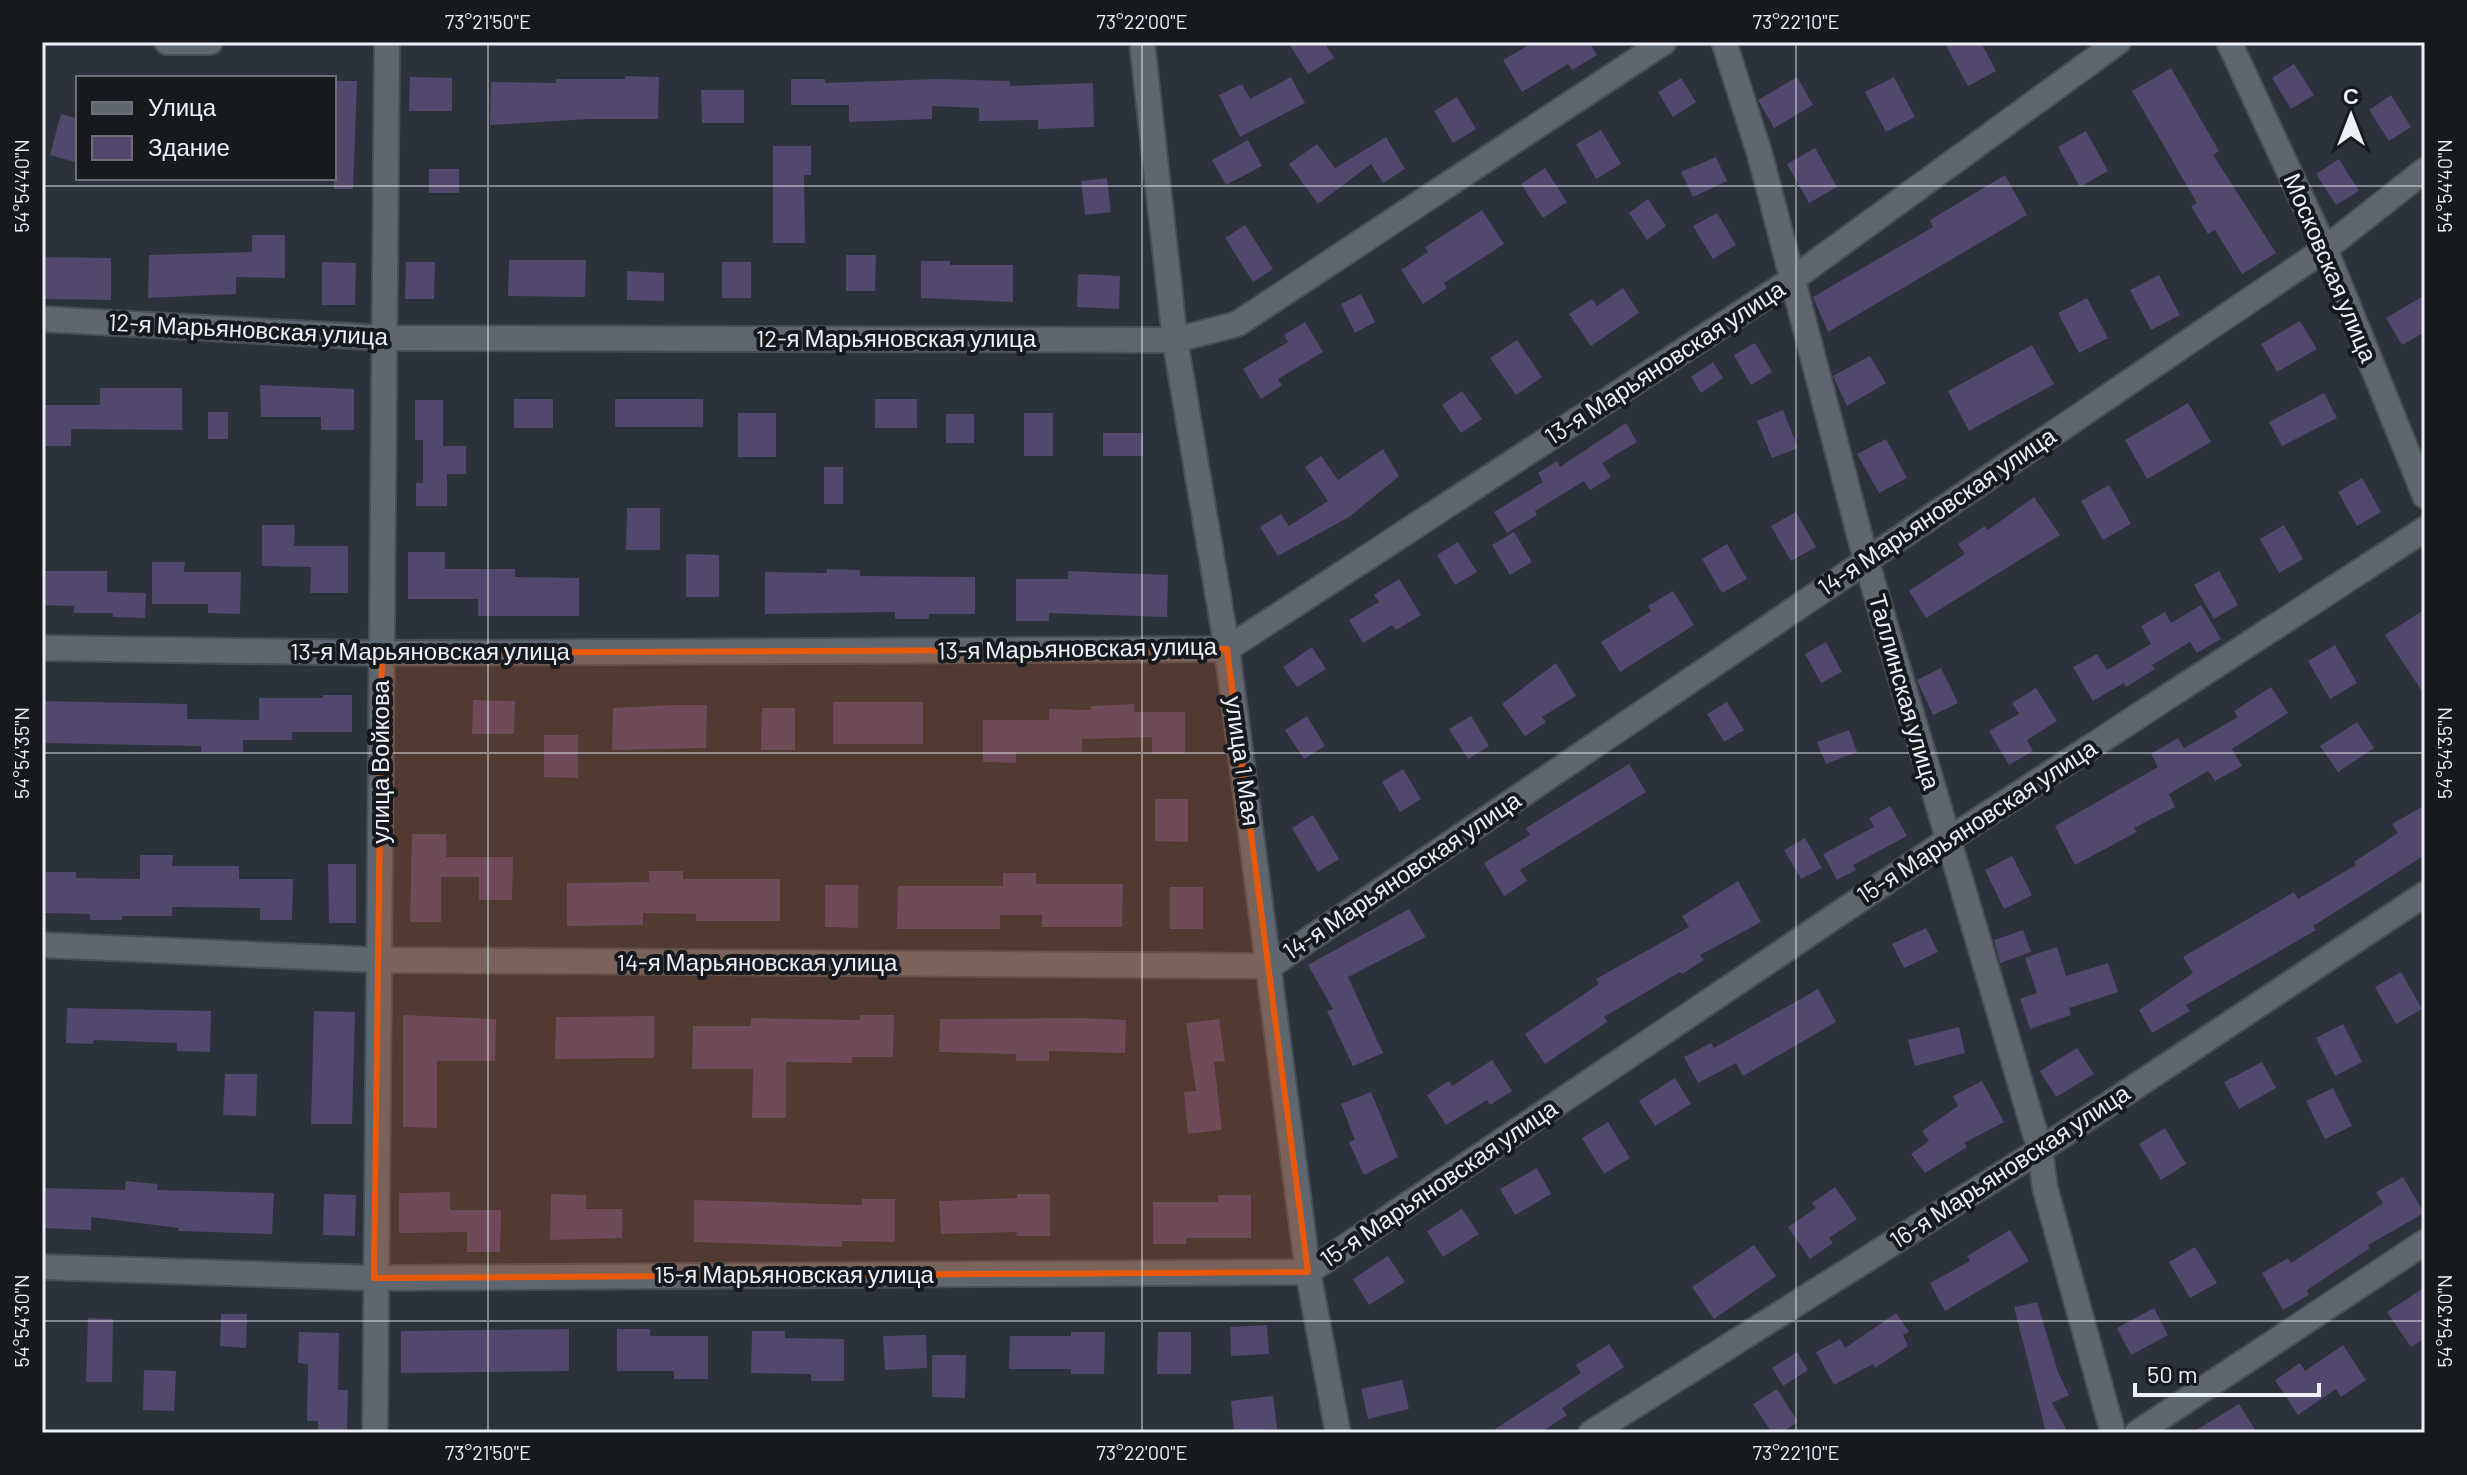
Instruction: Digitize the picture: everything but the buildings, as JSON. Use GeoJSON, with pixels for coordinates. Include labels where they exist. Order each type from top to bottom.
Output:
{"type":"FeatureCollection","features":[{"type":"Feature","properties":{"kind":"street"},"geometry":{"type":"LineString","coordinates":[[167,42],[210,42]]}},
{"type":"Feature","properties":{"kind":"street","name":"улица Войкова"},"geometry":{"type":"LineString","coordinates":[[375,1433],[387,42]]}},
{"type":"Feature","properties":{"kind":"street","name":"улица 1 Мая"},"geometry":{"type":"LineString","coordinates":[[1142,42],[1175,340],[1227,649],[1308,1272],[1338,1433]]}},
{"type":"Feature","properties":{"kind":"street","name":"12-я Марьяновская улица"},"geometry":{"type":"LineString","coordinates":[[42,319],[386,338],[1175,340],[1237,324],[1664,42]]}},
{"type":"Feature","properties":{"kind":"street","name":"Таллинская улица"},"geometry":{"type":"LineString","coordinates":[[1724,42],[1760,155],[1790,281],[1866,560],[2040,1150],[2045,1188],[2113,1433]]}},
{"type":"Feature","properties":{"kind":"street","name":"13-я Марьяновская улица"},"geometry":{"type":"LineString","coordinates":[[42,648],[382,653],[1227,649],[1790,281],[2118,42]]}},
{"type":"Feature","properties":{"kind":"street","name":"Московская улица"},"geometry":{"type":"LineString","coordinates":[[2229,42],[2325,249],[2425,496]]}},
{"type":"Feature","properties":{"kind":"street","name":"14-я Марьяновская улица"},"geometry":{"type":"LineString","coordinates":[[42,945],[379,960],[1270,966],[2325,249],[2425,170]]}},
{"type":"Feature","properties":{"kind":"street","name":"15-я Марьяновская улица"},"geometry":{"type":"LineString","coordinates":[[42,1267],[374,1278],[1308,1272],[1948,840],[2425,529]]}},
{"type":"Feature","properties":{"kind":"street","name":"16-я Марьяновская улица"},"geometry":{"type":"LineString","coordinates":[[1591,1433],[2040,1150],[2425,894]]}},
{"type":"Feature","properties":{"kind":"street"},"geometry":{"type":"LineString","coordinates":[[2137,1433],[2425,1242]]}},
{"type":"Feature","properties":{"kind":"highlighted area"},"geometry":{"type":"Polygon","coordinates":[[[1227,649],[1308,1272],[374,1278],[382,653],[1227,649]]]}}]}
